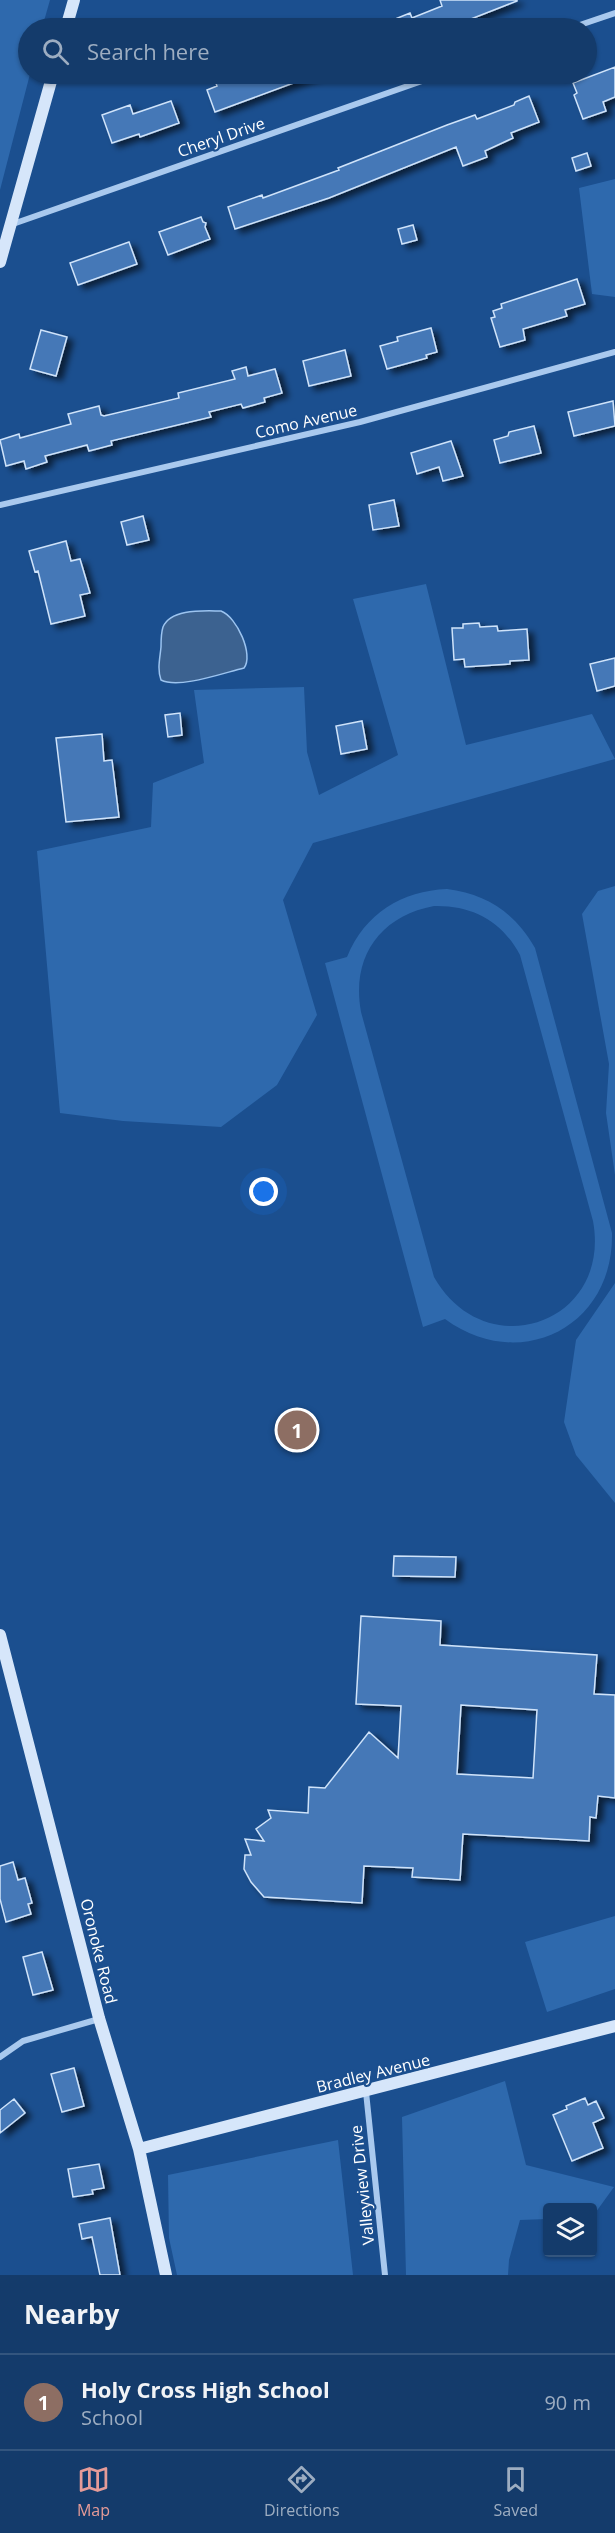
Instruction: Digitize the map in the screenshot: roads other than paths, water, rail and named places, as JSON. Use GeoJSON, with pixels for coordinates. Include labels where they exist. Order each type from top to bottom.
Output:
{"type":"FeatureCollection","features":[{"type":"Feature","properties":{"kind":"street"},"geometry":{"type":"LineString","coordinates":[[69,18],[74,0]]}},
{"type":"Feature","properties":{"kind":"street"},"geometry":{"type":"LineString","coordinates":[[597,19],[615,13]]}},
{"type":"Feature","properties":{"kind":"street"},"geometry":{"type":"LineString","coordinates":[[0,262],[50,84]]}},
{"type":"Feature","properties":{"kind":"street","name":"Cheryl Drive"},"geometry":{"type":"LineString","coordinates":[[9,225],[413,84]]}},
{"type":"Feature","properties":{"kind":"street","name":"Como Avenue"},"geometry":{"type":"LineString","coordinates":[[0,505],[360,422],[615,352]]}},
{"type":"Feature","properties":{"kind":"street","name":"Oronoke Road"},"geometry":{"type":"LineString","coordinates":[[0,1635],[99,2018],[139,2150],[166,2275]]}},
{"type":"Feature","properties":{"kind":"street"},"geometry":{"type":"LineString","coordinates":[[0,2057],[23,2041],[99,2018]]}},
{"type":"Feature","properties":{"kind":"street","name":"Bradley Avenue"},"geometry":{"type":"LineString","coordinates":[[139,2150],[615,2026]]}},
{"type":"Feature","properties":{"kind":"street","name":"Valleyview Drive"},"geometry":{"type":"LineString","coordinates":[[366,2091],[385,2275]]}},
{"type":"Feature","properties":{"kind":"place","name":"Holy Cross High School"},"geometry":{"type":"Point","coordinates":[297,1430]}}]}
